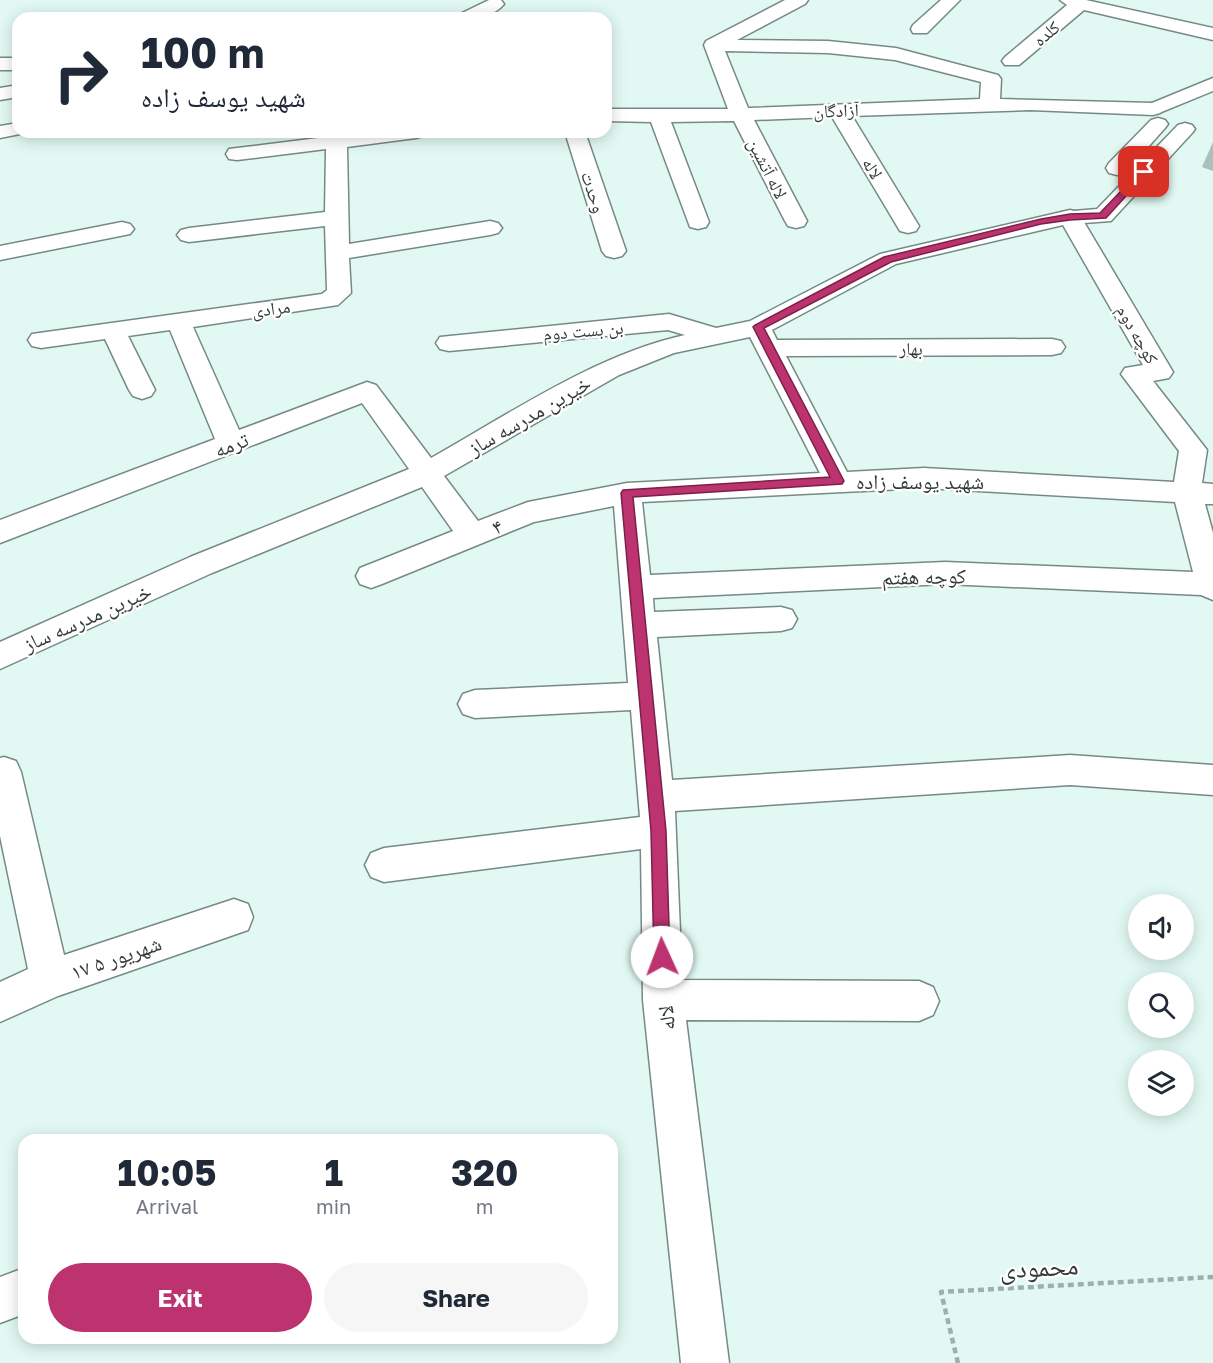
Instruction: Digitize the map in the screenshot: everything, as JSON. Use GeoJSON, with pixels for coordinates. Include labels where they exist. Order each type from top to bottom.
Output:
{"type":"FeatureCollection","features":[{"type":"Feature","properties":{"kind":"street"},"geometry":{"type":"LineString","coordinates":[[713,45],[799,0]]}},
{"type":"Feature","properties":{"kind":"street"},"geometry":{"type":"LineString","coordinates":[[920,29],[951,0]]}},
{"type":"Feature","properties":{"kind":"street"},"geometry":{"type":"LineString","coordinates":[[1075,2],[1213,34]]}},
{"type":"Feature","properties":{"kind":"street","name":"کلده"},"geometry":{"type":"LineString","coordinates":[[1012,61],[1075,2]]}},
{"type":"Feature","properties":{"kind":"street"},"geometry":{"type":"LineString","coordinates":[[713,45],[828,47],[896,54],[991,79],[990,105]]}},
{"type":"Feature","properties":{"kind":"street","name":"لاله آتشین"},"geometry":{"type":"LineString","coordinates":[[713,45],[741,115],[796,221]]}},
{"type":"Feature","properties":{"kind":"street"},"geometry":{"type":"LineString","coordinates":[[1104,181],[1156,115],[1213,84]]}},
{"type":"Feature","properties":{"kind":"street","name":"آزادگان"},"geometry":{"type":"LineString","coordinates":[[612,115],[659,117],[990,105],[1067,105],[1156,115],[1174,129],[1185,129]]}},
{"type":"Feature","properties":{"kind":"street","name":"لاله"},"geometry":{"type":"LineString","coordinates":[[838,110],[908,226]]}},
{"type":"Feature","properties":{"kind":"street"},"geometry":{"type":"LineString","coordinates":[[659,117],[698,222]]}},
{"type":"Feature","properties":{"kind":"street","name":"خیرین مدرسه ساز"},"geometry":{"type":"LineString","coordinates":[[0,656],[201,565],[425,474],[610,369],[667,347],[716,337],[764,338],[888,260],[1041,222],[1070,217],[1102,216],[1185,129]]}},
{"type":"Feature","properties":{"kind":"street"},"geometry":{"type":"LineString","coordinates":[[237,154],[331,138]]}},
{"type":"Feature","properties":{"kind":"street","name":"مرادی"},"geometry":{"type":"LineString","coordinates":[[41,340],[329,300],[339,293],[336,218],[337,138]]}},
{"type":"Feature","properties":{"kind":"street","name":"وحدت"},"geometry":{"type":"LineString","coordinates":[[576,138],[614,251]]}},
{"type":"Feature","properties":{"kind":"street"},"geometry":{"type":"LineString","coordinates":[[1070,217],[1089,197]]}},
{"type":"Feature","properties":{"kind":"street","name":"کوچه دوم"},"geometry":{"type":"LineString","coordinates":[[1070,217],[1160,372],[1134,374],[1193,450],[1200,493]]}},
{"type":"Feature","properties":{"kind":"street"},"geometry":{"type":"LineString","coordinates":[[189,235],[336,218]]}},
{"type":"Feature","properties":{"kind":"street"},"geometry":{"type":"LineString","coordinates":[[337,253],[490,228]]}},
{"type":"Feature","properties":{"kind":"street"},"geometry":{"type":"LineString","coordinates":[[0,253],[122,229]]}},
{"type":"Feature","properties":{"kind":"street"},"geometry":{"type":"LineString","coordinates":[[178,320],[231,444]]}},
{"type":"Feature","properties":{"kind":"street","name":"بن بست دوم"},"geometry":{"type":"LineString","coordinates":[[449,343],[669,322],[716,337]]}},
{"type":"Feature","properties":{"kind":"street"},"geometry":{"type":"LineString","coordinates":[[113,330],[142,390]]}},
{"type":"Feature","properties":{"kind":"street"},"geometry":{"type":"LineString","coordinates":[[764,338],[838,481]]}},
{"type":"Feature","properties":{"kind":"street","name":"بهار"},"geometry":{"type":"LineString","coordinates":[[764,338],[1052,347]]}},
{"type":"Feature","properties":{"kind":"street","name":"ترمه"},"geometry":{"type":"LineString","coordinates":[[0,532],[367,391],[425,474]]}},
{"type":"Feature","properties":{"kind":"street"},"geometry":{"type":"LineString","coordinates":[[425,474],[473,536]]}},
{"type":"Feature","properties":{"kind":"street","name":"شهید یوسف زاده"},"geometry":{"type":"LineString","coordinates":[[627,493],[924,478],[1200,493]]}},
{"type":"Feature","properties":{"kind":"street","name":"لاله"},"geometry":{"type":"LineString","coordinates":[[627,493],[657,814],[663,1000],[705,1363]]}},
{"type":"Feature","properties":{"kind":"street","name":"۴"},"geometry":{"type":"LineString","coordinates":[[371,576],[528,513],[627,493]]}},
{"type":"Feature","properties":{"kind":"street"},"geometry":{"type":"LineString","coordinates":[[1200,493],[1212,586]]}},
{"type":"Feature","properties":{"kind":"street","name":"کوچه هفتم"},"geometry":{"type":"LineString","coordinates":[[635,587],[945,573],[1212,586]]}},
{"type":"Feature","properties":{"kind":"street"},"geometry":{"type":"LineString","coordinates":[[639,625],[781,619]]}},
{"type":"Feature","properties":{"kind":"street"},"geometry":{"type":"LineString","coordinates":[[475,704],[645,696]]}},
{"type":"Feature","properties":{"kind":"street"},"geometry":{"type":"LineString","coordinates":[[384,865],[657,814],[1070,770],[1213,780]]}},
{"type":"Feature","properties":{"kind":"street"},"geometry":{"type":"LineString","coordinates":[[4,772],[50,979]]}},
{"type":"Feature","properties":{"kind":"street","name":"۱۷ شهریور ۵"},"geometry":{"type":"LineString","coordinates":[[0,1002],[50,979],[234,916]]}},
{"type":"Feature","properties":{"kind":"street"},"geometry":{"type":"LineString","coordinates":[[663,1000],[919,1001]]}},
{"type":"Feature","properties":{"kind":"street"},"geometry":{"type":"LineString","coordinates":[[0,1300],[18,1294]]}},
{"type":"Feature","properties":{"kind":"path","name":"محمودی"},"geometry":{"type":"LineString","coordinates":[[958,1363],[941,1292],[1213,1277]]}},
{"type":"Feature","properties":{"kind":"route"},"geometry":{"type":"LineString","coordinates":[[662,957],[659,831],[627,493],[838,481],[758,327],[888,260],[1041,222],[1070,217],[1102,216],[1144,172]]}}]}
